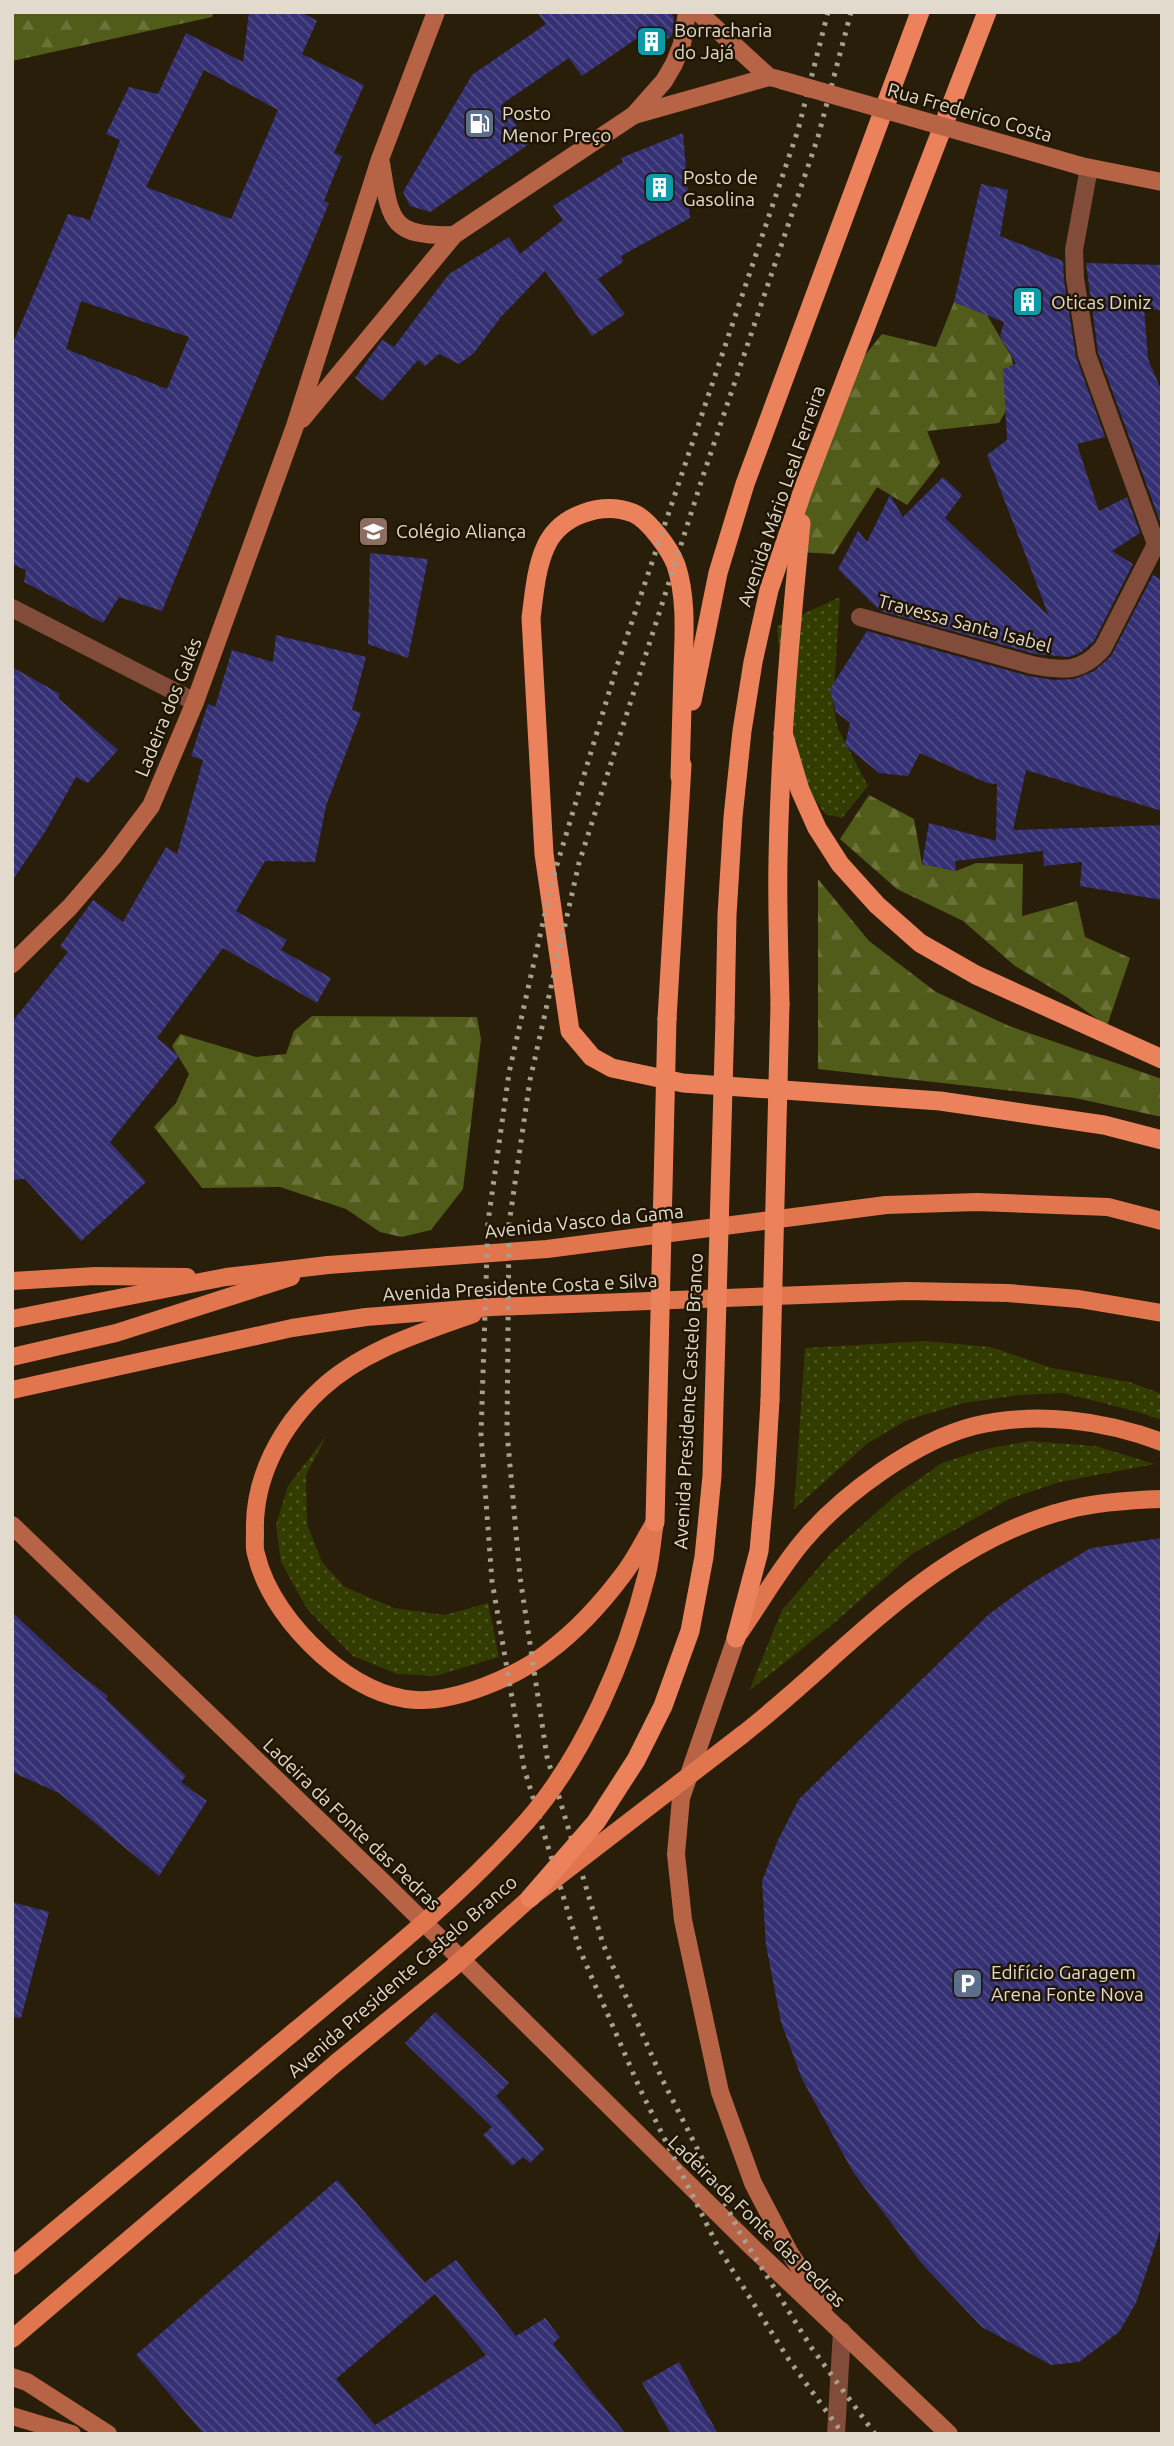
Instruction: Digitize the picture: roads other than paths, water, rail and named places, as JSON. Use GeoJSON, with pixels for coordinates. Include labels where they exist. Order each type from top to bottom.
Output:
{"type":"FeatureCollection","features":[{"type":"Feature","properties":{"kind":"highway","name":"Avenida Mário Leal Ferreira"},"geometry":{"type":"LineString","coordinates":[[667,1019],[680,777],[700,653],[712,600],[745,484],[920,12]]}},
{"type":"Feature","properties":{"kind":"highway","name":"Avenida Mário Leal Ferreira"},"geometry":{"type":"LineString","coordinates":[[725,1018],[728,887],[733,817],[742,730],[769,590],[804,487],[987,12]]}},
{"type":"Feature","properties":{"kind":"highway"},"geometry":{"type":"LineString","coordinates":[[736,1638],[759,1551],[765,1485],[770,1400],[780,1004],[778,859],[789,639],[804,487]]}},
{"type":"Feature","properties":{"kind":"highway"},"geometry":{"type":"LineString","coordinates":[[680,777],[683,616],[682,588],[675,563],[666,543],[635,513],[608,508],[582,512],[563,525],[546,545],[535,588],[531,618],[544,854],[570,1031],[592,1057],[612,1068],[683,1083],[940,1101],[1104,1125],[1162,1140]]}},
{"type":"Feature","properties":{"kind":"highway"},"geometry":{"type":"LineString","coordinates":[[783,733],[800,790],[817,828],[840,864],[877,905],[920,943],[976,975],[1162,1059]]}},
{"type":"Feature","properties":{"kind":"highway","name":"Avenida Presidente Castelo Branco"},"geometry":{"type":"LineString","coordinates":[[530,1898],[596,1822],[636,1760],[663,1706],[690,1631],[704,1557],[712,1476],[725,1018]]}},
{"type":"Feature","properties":{"kind":"highway","name":"Avenida Presidente Castelo Branco"},"geometry":{"type":"LineString","coordinates":[[655,1522],[667,1019]]}},
{"type":"Feature","properties":{"kind":"main road","name":"Ladeira dos Galés"},"geometry":{"type":"LineString","coordinates":[[12,964],[69,908],[112,858],[151,806],[195,702],[295,426],[380,159],[436,12]]}},
{"type":"Feature","properties":{"kind":"main road"},"geometry":{"type":"LineString","coordinates":[[635,115],[664,81],[674,64],[682,44],[687,12]]}},
{"type":"Feature","properties":{"kind":"main road","name":"Rua Frederico Costa"},"geometry":{"type":"LineString","coordinates":[[698,12],[775,78],[1085,167],[1162,182]]}},
{"type":"Feature","properties":{"kind":"main road"},"geometry":{"type":"LineString","coordinates":[[635,115],[775,78]]}},
{"type":"Feature","properties":{"kind":"main road","name":"Ladeira dos Galés"},"geometry":{"type":"LineString","coordinates":[[295,426],[453,235],[635,115]]}},
{"type":"Feature","properties":{"kind":"main road"},"geometry":{"type":"LineString","coordinates":[[380,159],[388,209],[392,218],[407,230],[453,235]]}},
{"type":"Feature","properties":{"kind":"main road","name":"Avenida Vasco da Gama"},"geometry":{"type":"LineString","coordinates":[[12,1319],[226,1277],[328,1265],[547,1249],[886,1205],[977,1202],[1108,1207],[1162,1221]]}},
{"type":"Feature","properties":{"kind":"main road"},"geometry":{"type":"LineString","coordinates":[[12,1357],[116,1333],[328,1265]]}},
{"type":"Feature","properties":{"kind":"main road"},"geometry":{"type":"LineString","coordinates":[[12,1281],[95,1276],[226,1277]]}},
{"type":"Feature","properties":{"kind":"main road","name":"Avenida Presidente Costa e Silva"},"geometry":{"type":"LineString","coordinates":[[12,1390],[292,1328],[366,1317],[492,1307],[907,1291],[1008,1293],[1079,1299],[1162,1312]]}},
{"type":"Feature","properties":{"kind":"main road"},"geometry":{"type":"LineString","coordinates":[[492,1307],[394,1344],[349,1367],[322,1388],[292,1420],[267,1463],[254,1509],[255,1554],[275,1601],[302,1637],[337,1668],[372,1690],[415,1700],[453,1697],[497,1681],[548,1653],[592,1613],[624,1574],[655,1522]]}},
{"type":"Feature","properties":{"kind":"main road"},"geometry":{"type":"LineString","coordinates":[[736,1638],[803,1541],[839,1503],[879,1473],[923,1446],[973,1426],[1026,1419],[1082,1421],[1132,1430],[1162,1442]]}},
{"type":"Feature","properties":{"kind":"main road"},"geometry":{"type":"LineString","coordinates":[[530,1898],[742,1735],[876,1618],[945,1564],[1016,1528],[1067,1509],[1162,1499]]}},
{"type":"Feature","properties":{"kind":"main road","name":"Avenida Presidente Castelo Branco"},"geometry":{"type":"LineString","coordinates":[[12,2266],[449,1900],[528,1819],[566,1768],[611,1679],[648,1572],[655,1522]]}},
{"type":"Feature","properties":{"kind":"main road","name":"Ladeira da Fonte das Pedras"},"geometry":{"type":"LineString","coordinates":[[12,1525],[384,1883],[750,2245],[949,2434]]}},
{"type":"Feature","properties":{"kind":"main road","name":"Ladeira da Fonte das Pedras"},"geometry":{"type":"LineString","coordinates":[[736,1638],[681,1798],[676,1854],[683,1920],[720,2092],[753,2183],[789,2252],[842,2331]]}},
{"type":"Feature","properties":{"kind":"main road","name":"Avenida Presidente Castelo Branco"},"geometry":{"type":"LineString","coordinates":[[12,2339],[336,2063],[451,1969],[530,1898]]}},
{"type":"Feature","properties":{"kind":"main road"},"geometry":{"type":"LineString","coordinates":[[19,2379],[108,2434]]}},
{"type":"Feature","properties":{"kind":"main road"},"geometry":{"type":"LineString","coordinates":[[12,2416],[72,2434]]}},
{"type":"Feature","properties":{"kind":"street"},"geometry":{"type":"LineString","coordinates":[[1085,167],[1074,250],[1075,278],[1087,355],[1159,546]]}},
{"type":"Feature","properties":{"kind":"street","name":"Travessa Santa Isabel"},"geometry":{"type":"LineString","coordinates":[[860,617],[1032,665],[1051,669],[1077,668],[1094,658],[1103,648],[1159,546]]}},
{"type":"Feature","properties":{"kind":"street"},"geometry":{"type":"LineString","coordinates":[[12,608],[195,702]]}},
{"type":"Feature","properties":{"kind":"street"},"geometry":{"type":"LineString","coordinates":[[836,2434],[842,2331]]}},
{"type":"Feature","properties":{"kind":"railway"},"geometry":{"type":"LineString","coordinates":[[828,12],[798,130],[617,666],[553,878],[509,1073],[488,1222],[481,1435],[492,1581],[524,1768],[579,1948],[640,2089],[718,2247],[789,2360],[843,2434]]}},
{"type":"Feature","properties":{"kind":"railway"},"geometry":{"type":"LineString","coordinates":[[851,12],[818,137],[704,473],[579,863],[530,1080],[509,1224],[507,1432],[520,1577],[547,1757],[603,1944],[663,2081],[740,2233],[811,2347],[875,2434]]}},
{"type":"Feature","properties":{"kind":"place","name":"Borracharia do Jajá"},"geometry":{"type":"Point","coordinates":[651,41]}},
{"type":"Feature","properties":{"kind":"place","name":"Posto Menor Preço"},"geometry":{"type":"Point","coordinates":[479,124]}},
{"type":"Feature","properties":{"kind":"place","name":"Posto de Gasolina"},"geometry":{"type":"Point","coordinates":[660,188]}},
{"type":"Feature","properties":{"kind":"place","name":"Oticas Diniz"},"geometry":{"type":"Point","coordinates":[1028,302]}},
{"type":"Feature","properties":{"kind":"place","name":"Colégio Aliança"},"geometry":{"type":"Point","coordinates":[373,531]}},
{"type":"Feature","properties":{"kind":"place","name":"Edifício Garagem Arena Fonte Nova"},"geometry":{"type":"Point","coordinates":[968,1983]}}]}
